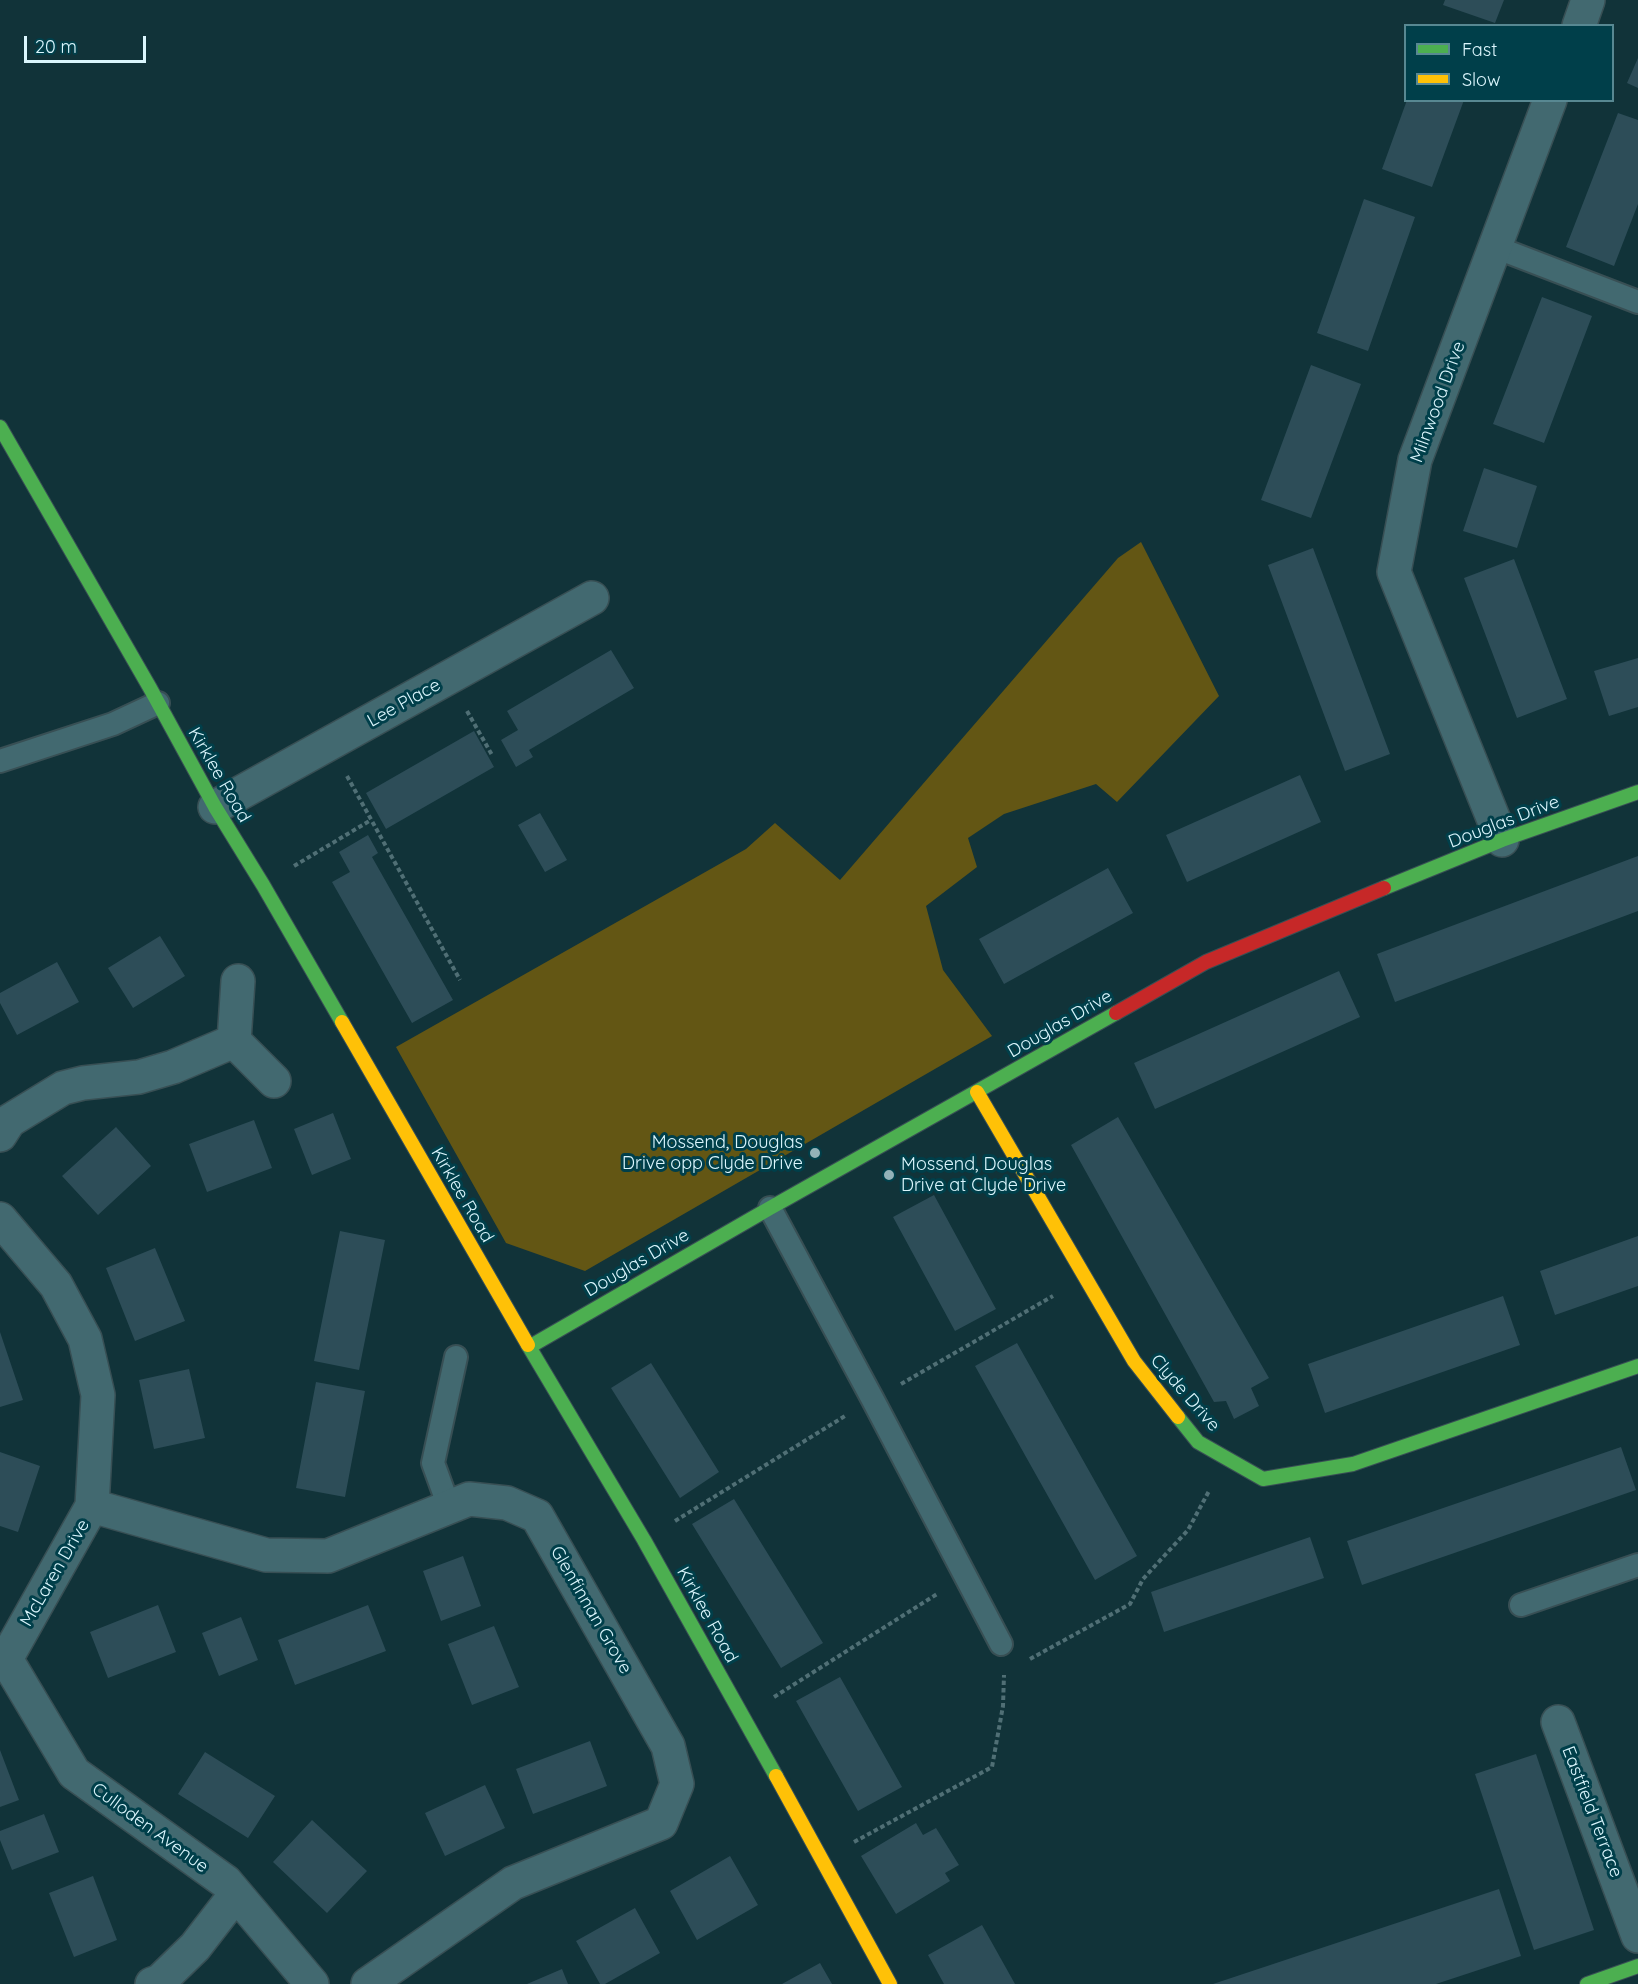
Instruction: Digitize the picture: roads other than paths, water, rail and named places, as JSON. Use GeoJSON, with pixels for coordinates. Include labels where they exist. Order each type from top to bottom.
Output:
{"type":"FeatureCollection","features":[{"type":"Feature","properties":{"kind":"street"},"geometry":{"type":"LineString","coordinates":[[1580,24],[1588,0]]}},
{"type":"Feature","properties":{"kind":"street","name":"Milnwood Drive"},"geometry":{"type":"LineString","coordinates":[[1502,840],[1394,572],[1415,460],[1549,102]]}},
{"type":"Feature","properties":{"kind":"street","name":"Kirklee Road"},"geometry":{"type":"LineString","coordinates":[[0,427],[215,807],[263,885],[529,1347],[644,1540],[890,1984]]}},
{"type":"Feature","properties":{"kind":"street","name":"Lee Place"},"geometry":{"type":"LineString","coordinates":[[215,807],[592,598]]}},
{"type":"Feature","properties":{"kind":"street","name":"Douglas Drive"},"geometry":{"type":"LineString","coordinates":[[529,1347],[1206,962],[1502,840],[1638,792]]}},
{"type":"Feature","properties":{"kind":"street"},"geometry":{"type":"LineString","coordinates":[[238,981],[234,1041],[274,1081]]}},
{"type":"Feature","properties":{"kind":"street"},"geometry":{"type":"LineString","coordinates":[[0,1135],[9,1121],[63,1088],[82,1083],[139,1077],[173,1067],[234,1041]]}},
{"type":"Feature","properties":{"kind":"street","name":"Clyde Drive"},"geometry":{"type":"LineString","coordinates":[[977,1092],[1134,1361],[1198,1442],[1263,1479],[1353,1464],[1638,1366]]}},
{"type":"Feature","properties":{"kind":"street","name":"McLaren Drive"},"geometry":{"type":"LineString","coordinates":[[0,1219],[56,1285],[85,1340],[98,1395],[92,1506],[3,1660]]}},
{"type":"Feature","properties":{"kind":"street","name":"Glenfinnan Grove"},"geometry":{"type":"LineString","coordinates":[[92,1506],[266,1555],[328,1557],[469,1499],[507,1503],[537,1516],[668,1746],[677,1784],[661,1823],[513,1883],[368,1984]]}},
{"type":"Feature","properties":{"kind":"street","name":"Culloden Avenue"},"geometry":{"type":"LineString","coordinates":[[3,1660],[74,1773],[226,1882],[312,1984]]}},
{"type":"Feature","properties":{"kind":"street","name":"Eastfield Terrace"},"geometry":{"type":"LineString","coordinates":[[1558,1722],[1638,1936]]}},
{"type":"Feature","properties":{"kind":"street"},"geometry":{"type":"LineString","coordinates":[[152,1984],[160,1981],[195,1947],[236,1894]]}},
{"type":"Feature","properties":{"kind":"street"},"geometry":{"type":"LineString","coordinates":[[1587,1984],[1638,1966]]}},
{"type":"Feature","properties":{"kind":"lane"},"geometry":{"type":"LineString","coordinates":[[1495,247],[1638,302]]}},
{"type":"Feature","properties":{"kind":"lane"},"geometry":{"type":"LineString","coordinates":[[0,761],[113,724],[158,703]]}},
{"type":"Feature","properties":{"kind":"lane"},"geometry":{"type":"LineString","coordinates":[[770,1208],[1001,1644]]}},
{"type":"Feature","properties":{"kind":"lane"},"geometry":{"type":"LineString","coordinates":[[449,1507],[433,1463],[456,1357]]}},
{"type":"Feature","properties":{"kind":"lane"},"geometry":{"type":"LineString","coordinates":[[1521,1605],[1638,1566]]}},
{"type":"Feature","properties":{"kind":"place","name":"Mossend, Douglas Drive opp Clyde Drive"},"geometry":{"type":"Point","coordinates":[815,1153]}},
{"type":"Feature","properties":{"kind":"place","name":"Mossend, Douglas Drive at Clyde Drive"},"geometry":{"type":"Point","coordinates":[889,1175]}}]}
